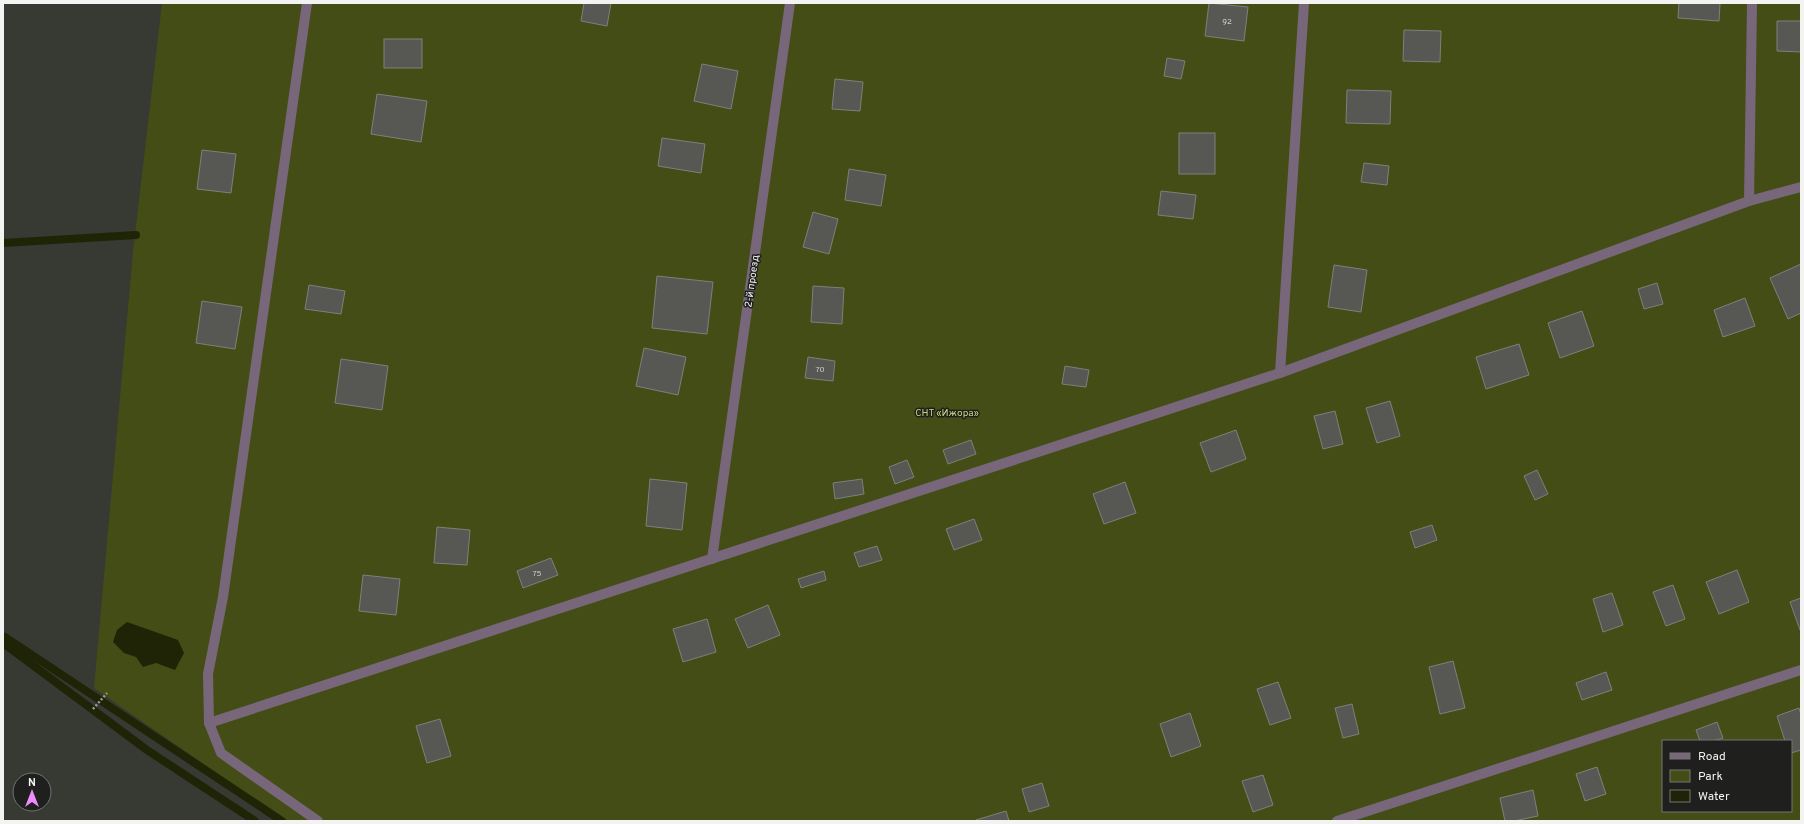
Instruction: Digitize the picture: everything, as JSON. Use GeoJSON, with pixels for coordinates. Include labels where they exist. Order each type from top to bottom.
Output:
{"type":"FeatureCollection","features":[{"type":"Feature","properties":{"kind":"street"},"geometry":{"type":"LineString","coordinates":[[306,3],[223,597],[208,674],[209,723],[222,753],[318,821]]}},
{"type":"Feature","properties":{"kind":"street","name":"2-й проезд"},"geometry":{"type":"LineString","coordinates":[[712,559],[790,3]]}},
{"type":"Feature","properties":{"kind":"street"},"geometry":{"type":"LineString","coordinates":[[1280,373],[1304,3]]}},
{"type":"Feature","properties":{"kind":"street"},"geometry":{"type":"LineString","coordinates":[[1749,202],[1752,3]]}},
{"type":"Feature","properties":{"kind":"street"},"geometry":{"type":"LineString","coordinates":[[209,723],[1280,373],[1749,202],[1801,187]]}},
{"type":"Feature","properties":{"kind":"street"},"geometry":{"type":"LineString","coordinates":[[1337,821],[1801,670]]}},
{"type":"Feature","properties":{"kind":"path"},"geometry":{"type":"LineString","coordinates":[[92,709],[107,693]]}},
{"type":"Feature","properties":{"kind":"green space","name":"СНТ «Ижора»"},"geometry":{"type":"Polygon","coordinates":[[[162,3],[1801,3],[1801,821],[286,821],[94,688],[133,252],[162,3]]]}},
{"type":"Feature","properties":{"kind":"water"},"geometry":{"type":"Polygon","coordinates":[[[127,622],[178,640],[184,653],[175,670],[156,663],[143,667],[136,657],[124,653],[113,642],[117,630],[127,622]]]}},
{"type":"Feature","properties":{"kind":"building"},"geometry":{"type":"Polygon","coordinates":[[[584,3],[611,3],[607,26],[581,21],[584,3]]]}},
{"type":"Feature","properties":{"kind":"building"},"geometry":{"type":"Polygon","coordinates":[[[1209,3],[1248,7],[1244,41],[1205,36],[1209,3]]]}},
{"type":"Feature","properties":{"kind":"building"},"geometry":{"type":"Polygon","coordinates":[[[1679,3],[1720,3],[1719,21],[1678,18],[1679,3]]]}},
{"type":"Feature","properties":{"kind":"building"},"geometry":{"type":"Polygon","coordinates":[[[1777,21],[1801,21],[1801,52],[1777,51],[1777,21]]]}},
{"type":"Feature","properties":{"kind":"building"},"geometry":{"type":"Polygon","coordinates":[[[1404,30],[1441,31],[1440,62],[1403,61],[1404,30]]]}},
{"type":"Feature","properties":{"kind":"building"},"geometry":{"type":"Polygon","coordinates":[[[384,39],[422,39],[422,68],[384,68],[384,39]]]}},
{"type":"Feature","properties":{"kind":"building"},"geometry":{"type":"Polygon","coordinates":[[[1167,58],[1185,61],[1181,79],[1164,76],[1167,58]]]}},
{"type":"Feature","properties":{"kind":"building"},"geometry":{"type":"Polygon","coordinates":[[[702,64],[738,71],[731,109],[694,101],[702,64]]]}},
{"type":"Feature","properties":{"kind":"building"},"geometry":{"type":"Polygon","coordinates":[[[835,79],[863,82],[860,111],[832,109],[835,79]]]}},
{"type":"Feature","properties":{"kind":"building"},"geometry":{"type":"Polygon","coordinates":[[[1347,90],[1391,91],[1390,124],[1346,123],[1347,90]]]}},
{"type":"Feature","properties":{"kind":"building"},"geometry":{"type":"Polygon","coordinates":[[[377,94],[427,101],[421,142],[371,134],[377,94]]]}},
{"type":"Feature","properties":{"kind":"building"},"geometry":{"type":"Polygon","coordinates":[[[1179,133],[1215,133],[1215,174],[1179,174],[1179,133]]]}},
{"type":"Feature","properties":{"kind":"building"},"geometry":{"type":"Polygon","coordinates":[[[662,138],[705,144],[701,173],[658,166],[662,138]]]}},
{"type":"Feature","properties":{"kind":"building"},"geometry":{"type":"Polygon","coordinates":[[[202,150],[236,154],[231,193],[197,189],[202,150]]]}},
{"type":"Feature","properties":{"kind":"building"},"geometry":{"type":"Polygon","coordinates":[[[1364,163],[1389,166],[1387,185],[1361,182],[1364,163]]]}},
{"type":"Feature","properties":{"kind":"building"},"geometry":{"type":"Polygon","coordinates":[[[849,169],[886,175],[881,206],[845,200],[849,169]]]}},
{"type":"Feature","properties":{"kind":"building"},"geometry":{"type":"Polygon","coordinates":[[[1161,191],[1196,195],[1193,219],[1158,215],[1161,191]]]}},
{"type":"Feature","properties":{"kind":"building"},"geometry":{"type":"Polygon","coordinates":[[[813,212],[838,219],[829,254],[803,247],[813,212]]]}},
{"type":"Feature","properties":{"kind":"building"},"geometry":{"type":"Polygon","coordinates":[[[1801,264],[1801,313],[1788,319],[1770,278],[1801,264]]]}},
{"type":"Feature","properties":{"kind":"building"},"geometry":{"type":"Polygon","coordinates":[[[1334,265],[1367,270],[1361,312],[1328,307],[1334,265]]]}},
{"type":"Feature","properties":{"kind":"building"},"geometry":{"type":"Polygon","coordinates":[[[657,276],[713,282],[707,334],[652,328],[657,276]]]}},
{"type":"Feature","properties":{"kind":"building"},"geometry":{"type":"Polygon","coordinates":[[[1657,283],[1663,304],[1644,309],[1638,289],[1657,283]]]}},
{"type":"Feature","properties":{"kind":"building"},"geometry":{"type":"Polygon","coordinates":[[[309,285],[345,291],[341,314],[305,309],[309,285]]]}},
{"type":"Feature","properties":{"kind":"building"},"geometry":{"type":"Polygon","coordinates":[[[813,286],[844,288],[842,324],[811,322],[813,286]]]}},
{"type":"Feature","properties":{"kind":"building"},"geometry":{"type":"Polygon","coordinates":[[[1745,298],[1755,326],[1723,337],[1714,310],[1745,298]]]}},
{"type":"Feature","properties":{"kind":"building"},"geometry":{"type":"Polygon","coordinates":[[[202,301],[242,307],[235,349],[196,343],[202,301]]]}},
{"type":"Feature","properties":{"kind":"building"},"geometry":{"type":"Polygon","coordinates":[[[1582,311],[1594,346],[1560,358],[1548,323],[1582,311]]]}},
{"type":"Feature","properties":{"kind":"building"},"geometry":{"type":"Polygon","coordinates":[[[1519,344],[1529,375],[1486,389],[1476,357],[1519,344]]]}},
{"type":"Feature","properties":{"kind":"building"},"geometry":{"type":"Polygon","coordinates":[[[644,348],[686,357],[678,395],[636,386],[644,348]]]}},
{"type":"Feature","properties":{"kind":"building"},"geometry":{"type":"Polygon","coordinates":[[[808,357],[835,361],[833,381],[805,378],[808,357]]]}},
{"type":"Feature","properties":{"kind":"building"},"geometry":{"type":"Polygon","coordinates":[[[341,359],[388,366],[382,410],[335,403],[341,359]]]}},
{"type":"Feature","properties":{"kind":"building"},"geometry":{"type":"Polygon","coordinates":[[[1065,366],[1089,370],[1086,387],[1062,384],[1065,366]]]}},
{"type":"Feature","properties":{"kind":"building"},"geometry":{"type":"Polygon","coordinates":[[[1390,401],[1400,436],[1377,443],[1366,408],[1390,401]]]}},
{"type":"Feature","properties":{"kind":"building"},"geometry":{"type":"Polygon","coordinates":[[[1335,411],[1343,444],[1323,449],[1314,416],[1335,411]]]}},
{"type":"Feature","properties":{"kind":"building"},"geometry":{"type":"Polygon","coordinates":[[[1236,430],[1246,459],[1211,472],[1200,443],[1236,430]]]}},
{"type":"Feature","properties":{"kind":"building"},"geometry":{"type":"Polygon","coordinates":[[[971,440],[976,454],[948,464],[943,450],[971,440]]]}},
{"type":"Feature","properties":{"kind":"building"},"geometry":{"type":"Polygon","coordinates":[[[907,460],[914,477],[895,484],[889,467],[907,460]]]}},
{"type":"Feature","properties":{"kind":"building"},"geometry":{"type":"Polygon","coordinates":[[[1537,470],[1548,494],[1535,500],[1524,476],[1537,470]]]}},
{"type":"Feature","properties":{"kind":"building"},"geometry":{"type":"Polygon","coordinates":[[[650,479],[687,483],[682,530],[646,526],[650,479]]]}},
{"type":"Feature","properties":{"kind":"building"},"geometry":{"type":"Polygon","coordinates":[[[862,479],[864,494],[835,499],[833,483],[862,479]]]}},
{"type":"Feature","properties":{"kind":"building"},"geometry":{"type":"Polygon","coordinates":[[[1125,482],[1136,513],[1104,524],[1093,494],[1125,482]]]}},
{"type":"Feature","properties":{"kind":"building"},"geometry":{"type":"Polygon","coordinates":[[[974,519],[982,540],[954,550],[946,529],[974,519]]]}},
{"type":"Feature","properties":{"kind":"building"},"geometry":{"type":"Polygon","coordinates":[[[1432,525],[1437,540],[1415,548],[1410,532],[1432,525]]]}},
{"type":"Feature","properties":{"kind":"building"},"geometry":{"type":"Polygon","coordinates":[[[437,527],[470,530],[467,565],[434,563],[437,527]]]}},
{"type":"Feature","properties":{"kind":"building"},"geometry":{"type":"Polygon","coordinates":[[[877,546],[882,560],[859,567],[854,553],[877,546]]]}},
{"type":"Feature","properties":{"kind":"building"},"geometry":{"type":"Polygon","coordinates":[[[551,558],[558,575],[523,588],[517,571],[551,558]]]}},
{"type":"Feature","properties":{"kind":"building"},"geometry":{"type":"Polygon","coordinates":[[[1737,570],[1749,602],[1719,614],[1706,582],[1737,570]]]}},
{"type":"Feature","properties":{"kind":"building"},"geometry":{"type":"Polygon","coordinates":[[[824,571],[826,580],[801,588],[798,579],[824,571]]]}},
{"type":"Feature","properties":{"kind":"building"},"geometry":{"type":"Polygon","coordinates":[[[363,575],[400,579],[396,615],[359,611],[363,575]]]}},
{"type":"Feature","properties":{"kind":"building"},"geometry":{"type":"Polygon","coordinates":[[[1673,585],[1685,619],[1666,626],[1653,592],[1673,585]]]}},
{"type":"Feature","properties":{"kind":"building"},"geometry":{"type":"Polygon","coordinates":[[[1612,593],[1623,625],[1603,632],[1593,599],[1612,593]]]}},
{"type":"Feature","properties":{"kind":"building"},"geometry":{"type":"Polygon","coordinates":[[[1801,598],[1801,630],[1800,630],[1790,602],[1801,598]]]}},
{"type":"Feature","properties":{"kind":"building"},"geometry":{"type":"Polygon","coordinates":[[[768,605],[780,635],[748,648],[735,619],[768,605]]]}},
{"type":"Feature","properties":{"kind":"building"},"geometry":{"type":"Polygon","coordinates":[[[707,619],[716,652],[683,662],[673,629],[707,619]]]}},
{"type":"Feature","properties":{"kind":"building"},"geometry":{"type":"Polygon","coordinates":[[[1453,661],[1465,708],[1440,714],[1429,667],[1453,661]]]}},
{"type":"Feature","properties":{"kind":"building"},"geometry":{"type":"Polygon","coordinates":[[[1606,672],[1612,690],[1582,700],[1576,683],[1606,672]]]}},
{"type":"Feature","properties":{"kind":"building"},"geometry":{"type":"Polygon","coordinates":[[[1278,682],[1291,718],[1270,725],[1257,689],[1278,682]]]}},
{"type":"Feature","properties":{"kind":"building"},"geometry":{"type":"Polygon","coordinates":[[[1352,704],[1359,734],[1343,738],[1335,708],[1352,704]]]}},
{"type":"Feature","properties":{"kind":"building"},"geometry":{"type":"Polygon","coordinates":[[[1799,708],[1801,715],[1801,750],[1792,753],[1792,740],[1785,740],[1777,716],[1799,708]]]}},
{"type":"Feature","properties":{"kind":"building"},"geometry":{"type":"Polygon","coordinates":[[[1190,713],[1201,746],[1171,757],[1160,724],[1190,713]]]}},
{"type":"Feature","properties":{"kind":"building"},"geometry":{"type":"Polygon","coordinates":[[[440,719],[451,756],[427,763],[416,726],[440,719]]]}},
{"type":"Feature","properties":{"kind":"building"},"geometry":{"type":"Polygon","coordinates":[[[1717,722],[1723,738],[1716,740],[1700,740],[1696,730],[1717,722]]]}},
{"type":"Feature","properties":{"kind":"building"},"geometry":{"type":"Polygon","coordinates":[[[1597,767],[1606,794],[1585,801],[1576,774],[1597,767]]]}},
{"type":"Feature","properties":{"kind":"building"},"geometry":{"type":"Polygon","coordinates":[[[1263,775],[1273,805],[1253,812],[1242,781],[1263,775]]]}},
{"type":"Feature","properties":{"kind":"building"},"geometry":{"type":"Polygon","coordinates":[[[1042,783],[1049,806],[1029,812],[1022,789],[1042,783]]]}},
{"type":"Feature","properties":{"kind":"building"},"geometry":{"type":"Polygon","coordinates":[[[1533,790],[1538,816],[1514,821],[1505,821],[1500,798],[1533,790]]]}},
{"type":"Feature","properties":{"kind":"building"},"geometry":{"type":"Polygon","coordinates":[[[1006,811],[1009,821],[976,821],[976,820],[1006,811]]]}},
{"type":"Feature","properties":{"kind":"waterway"},"geometry":{"type":"LineString","coordinates":[[3,243],[136,235]]}},
{"type":"Feature","properties":{"kind":"waterway"},"geometry":{"type":"LineString","coordinates":[[5,637],[282,821]]}},
{"type":"Feature","properties":{"kind":"waterway"},"geometry":{"type":"LineString","coordinates":[[3,643],[147,750],[255,821]]}}]}
